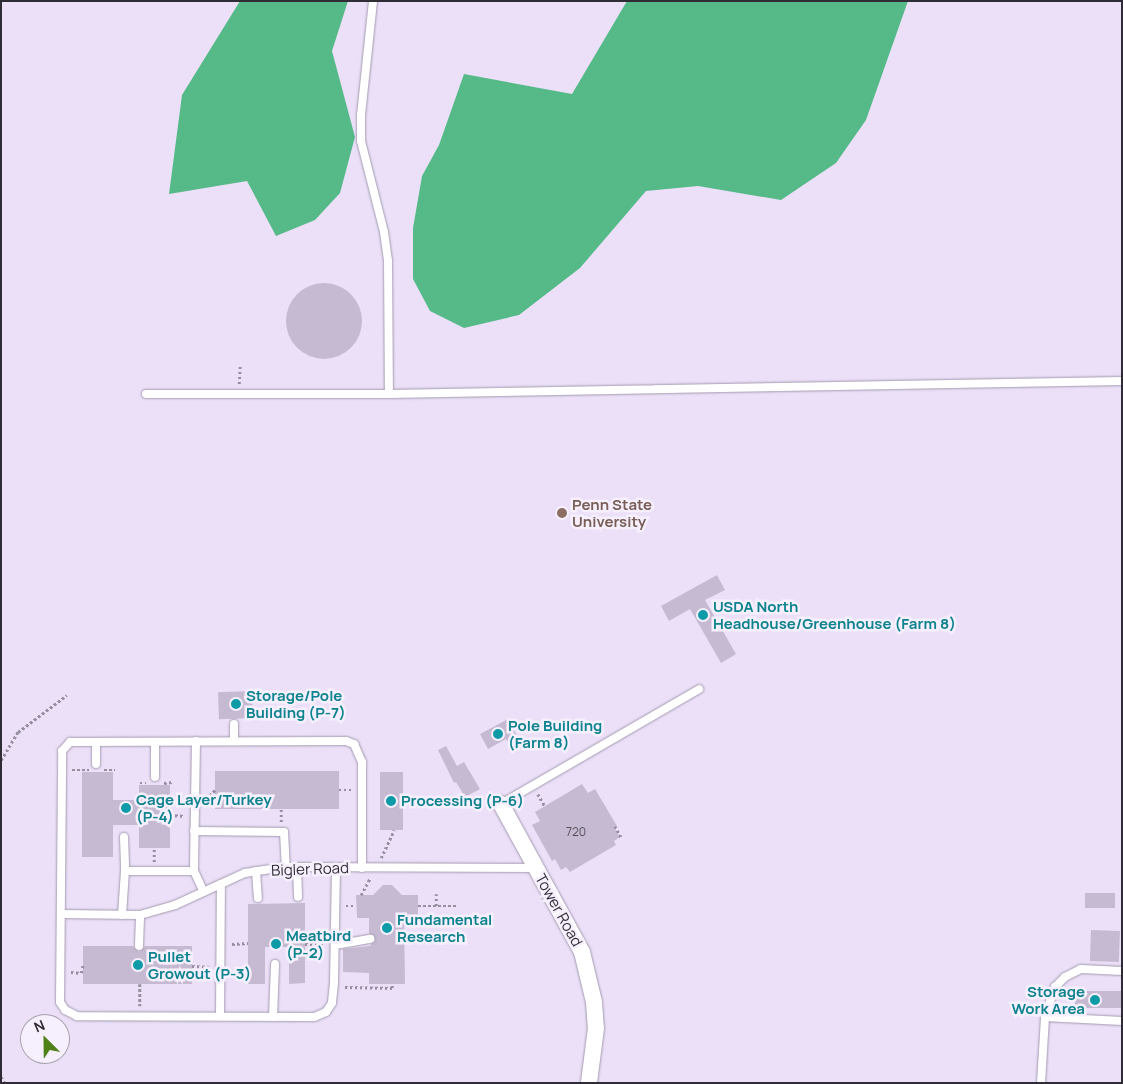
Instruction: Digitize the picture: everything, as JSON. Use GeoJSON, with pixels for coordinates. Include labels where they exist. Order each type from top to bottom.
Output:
{"type":"FeatureCollection","features":[{"type":"Feature","properties":{"kind":"street","name":"Tower Road"},"geometry":{"type":"LineString","coordinates":[[501,804],[571,927],[589,975],[596,1028],[589,1083]]}},
{"type":"Feature","properties":{"kind":"lane"},"geometry":{"type":"LineString","coordinates":[[373,1],[360,114],[361,141],[384,232],[388,261],[389,394]]}},
{"type":"Feature","properties":{"kind":"lane"},"geometry":{"type":"LineString","coordinates":[[146,394],[389,394],[1122,381]]}},
{"type":"Feature","properties":{"kind":"lane"},"geometry":{"type":"LineString","coordinates":[[501,804],[699,689]]}},
{"type":"Feature","properties":{"kind":"lane"},"geometry":{"type":"LineString","coordinates":[[234,724],[234,741]]}},
{"type":"Feature","properties":{"kind":"lane"},"geometry":{"type":"LineString","coordinates":[[336,868],[332,1003],[326,1012],[314,1017],[78,1016],[65,1010],[58,994],[62,914],[62,751],[70,742],[346,741],[354,744],[362,762],[362,868]]}},
{"type":"Feature","properties":{"kind":"lane"},"geometry":{"type":"LineString","coordinates":[[96,742],[96,764]]}},
{"type":"Feature","properties":{"kind":"lane"},"geometry":{"type":"LineString","coordinates":[[155,742],[155,777]]}},
{"type":"Feature","properties":{"kind":"lane"},"geometry":{"type":"LineString","coordinates":[[196,742],[194,871],[204,892]]}},
{"type":"Feature","properties":{"kind":"lane"},"geometry":{"type":"LineString","coordinates":[[194,831],[284,832],[286,867]]}},
{"type":"Feature","properties":{"kind":"lane"},"geometry":{"type":"LineString","coordinates":[[122,915],[125,871],[124,837]]}},
{"type":"Feature","properties":{"kind":"lane","name":"Bigler Road"},"geometry":{"type":"LineString","coordinates":[[62,914],[140,915],[175,905],[221,884],[256,871],[286,867],[536,868]]}},
{"type":"Feature","properties":{"kind":"lane"},"geometry":{"type":"LineString","coordinates":[[297,867],[298,897]]}},
{"type":"Feature","properties":{"kind":"lane"},"geometry":{"type":"LineString","coordinates":[[125,871],[194,871]]}},
{"type":"Feature","properties":{"kind":"lane"},"geometry":{"type":"LineString","coordinates":[[256,871],[258,898]]}},
{"type":"Feature","properties":{"kind":"lane"},"geometry":{"type":"LineString","coordinates":[[220,1016],[221,884]]}},
{"type":"Feature","properties":{"kind":"lane"},"geometry":{"type":"LineString","coordinates":[[139,946],[140,915]]}},
{"type":"Feature","properties":{"kind":"lane"},"geometry":{"type":"LineString","coordinates":[[335,945],[370,939]]}},
{"type":"Feature","properties":{"kind":"lane"},"geometry":{"type":"LineString","coordinates":[[273,1017],[275,964]]}},
{"type":"Feature","properties":{"kind":"lane"},"geometry":{"type":"LineString","coordinates":[[1041,1083],[1045,1017],[1055,987],[1072,972],[1081,970],[1122,971]]}},
{"type":"Feature","properties":{"kind":"lane"},"geometry":{"type":"LineString","coordinates":[[1045,1017],[1122,1021]]}},
{"type":"Feature","properties":{"kind":"path"},"geometry":{"type":"LineString","coordinates":[[238,395],[240,364]]}},
{"type":"Feature","properties":{"kind":"path"},"geometry":{"type":"LineString","coordinates":[[1,760],[18,732],[67,695]]}},
{"type":"Feature","properties":{"kind":"path"},"geometry":{"type":"LineString","coordinates":[[110,770],[115,770]]}},
{"type":"Feature","properties":{"kind":"path"},"geometry":{"type":"LineString","coordinates":[[166,783],[172,782]]}},
{"type":"Feature","properties":{"kind":"path"},"geometry":{"type":"LineString","coordinates":[[615,826],[621,837]]}},
{"type":"Feature","properties":{"kind":"path"},"geometry":{"type":"LineString","coordinates":[[378,863],[394,830]]}},
{"type":"Feature","properties":{"kind":"path"},"geometry":{"type":"LineString","coordinates":[[361,895],[370,878]]}},
{"type":"Feature","properties":{"kind":"path"},"geometry":{"type":"LineString","coordinates":[[436,894],[436,906]]}},
{"type":"Feature","properties":{"kind":"path"},"geometry":{"type":"LineString","coordinates":[[418,906],[457,906]]}},
{"type":"Feature","properties":{"kind":"path"},"geometry":{"type":"LineString","coordinates":[[220,944],[248,943]]}},
{"type":"Feature","properties":{"kind":"path"},"geometry":{"type":"LineString","coordinates":[[305,944],[335,945]]}},
{"type":"Feature","properties":{"kind":"path"},"geometry":{"type":"LineString","coordinates":[[76,972],[81,972],[83,964]]}},
{"type":"Feature","properties":{"kind":"path"},"geometry":{"type":"LineString","coordinates":[[192,966],[220,967]]}},
{"type":"Feature","properties":{"kind":"path"},"geometry":{"type":"LineString","coordinates":[[140,984],[140,1015]]}},
{"type":"Feature","properties":{"kind":"path"},"geometry":{"type":"LineString","coordinates":[[333,987],[392,988],[392,984]]}},
{"type":"Feature","properties":{"kind":"path"},"geometry":{"type":"LineString","coordinates":[[1079,991],[1084,989]]}},
{"type":"Feature","properties":{"kind":"path"},"geometry":{"type":"LineString","coordinates":[[1,1077],[5,1083]]}},
{"type":"Feature","properties":{"kind":"green space"},"geometry":{"type":"Polygon","coordinates":[[[240,1],[348,1],[332,51],[355,137],[340,193],[315,220],[276,236],[247,181],[169,194],[182,95],[240,1]]]}},
{"type":"Feature","properties":{"kind":"green space"},"geometry":{"type":"Polygon","coordinates":[[[627,1],[908,1],[866,120],[836,163],[781,200],[698,186],[646,191],[580,268],[519,315],[464,328],[430,311],[413,279],[413,228],[422,176],[439,145],[464,74],[572,94],[627,1]]]}},
{"type":"Feature","properties":{"kind":"building"},"geometry":{"type":"Polygon","coordinates":[[[324,283],[339,286],[351,294],[359,306],[362,321],[359,336],[351,348],[339,356],[324,359],[309,356],[297,348],[289,336],[286,321],[289,306],[297,294],[309,286],[324,283]]]}},
{"type":"Feature","properties":{"kind":"building","name":"USDA North Headhouse/Greenhouse (Farm 8)"},"geometry":{"type":"Polygon","coordinates":[[[717,575],[725,590],[705,600],[736,654],[721,663],[690,609],[669,621],[661,606],[717,575]]]}},
{"type":"Feature","properties":{"kind":"building","name":"Storage/Pole Building (P-7)"},"geometry":{"type":"Polygon","coordinates":[[[252,691],[253,718],[219,719],[218,692],[252,691]]]}},
{"type":"Feature","properties":{"kind":"building","name":"Pole Building (Farm 8)"},"geometry":{"type":"Polygon","coordinates":[[[508,719],[519,740],[510,745],[506,739],[488,749],[480,734],[508,719]]]}},
{"type":"Feature","properties":{"kind":"building"},"geometry":{"type":"Polygon","coordinates":[[[446,746],[457,766],[464,762],[480,789],[465,797],[456,782],[454,783],[438,750],[446,746]]]}},
{"type":"Feature","properties":{"kind":"building"},"geometry":{"type":"Polygon","coordinates":[[[215,771],[339,771],[339,809],[215,809],[215,771]]]}},
{"type":"Feature","properties":{"kind":"building","name":"Cage Layer/Turkey (P-4)"},"geometry":{"type":"Polygon","coordinates":[[[82,772],[113,772],[113,800],[139,800],[139,785],[170,785],[170,848],[139,848],[139,825],[113,825],[113,857],[82,857],[82,772]]]}},
{"type":"Feature","properties":{"kind":"building","name":"Processing (P-6)"},"geometry":{"type":"Polygon","coordinates":[[[380,772],[403,772],[403,830],[380,830],[380,772]]]}},
{"type":"Feature","properties":{"kind":"building"},"geometry":{"type":"Polygon","coordinates":[[[582,784],[588,793],[595,789],[617,826],[614,827],[620,837],[614,841],[616,845],[570,872],[566,867],[561,870],[555,859],[552,861],[532,825],[540,821],[535,812],[582,784]]]}},
{"type":"Feature","properties":{"kind":"building","name":"Fundamental Research"},"geometry":{"type":"Polygon","coordinates":[[[383,885],[392,885],[402,895],[418,895],[418,916],[404,917],[405,984],[369,984],[369,973],[343,972],[343,949],[370,946],[375,940],[369,933],[369,918],[357,918],[356,895],[373,895],[383,885]]]}},
{"type":"Feature","properties":{"kind":"building"},"geometry":{"type":"Polygon","coordinates":[[[1085,893],[1115,893],[1115,908],[1085,908],[1085,893]]]}},
{"type":"Feature","properties":{"kind":"building","name":"Meatbird (P-2)"},"geometry":{"type":"Polygon","coordinates":[[[305,903],[305,983],[289,984],[289,947],[265,947],[265,984],[248,984],[248,904],[305,903]]]}},
{"type":"Feature","properties":{"kind":"building"},"geometry":{"type":"Polygon","coordinates":[[[1091,930],[1120,931],[1119,962],[1090,961],[1091,930]]]}},
{"type":"Feature","properties":{"kind":"building","name":"Pullet Growout (P-3)"},"geometry":{"type":"Polygon","coordinates":[[[83,946],[133,946],[139,952],[145,946],[192,946],[192,984],[83,984],[83,946]]]}},
{"type":"Feature","properties":{"kind":"building","name":"Storage Work Area"},"geometry":{"type":"Polygon","coordinates":[[[1075,991],[1122,991],[1122,1008],[1075,1008],[1075,991]]]}},
{"type":"Feature","properties":{"kind":"place","name":"Penn State University"},"geometry":{"type":"Point","coordinates":[562,513]}},
{"type":"Feature","properties":{"kind":"place","name":"USDA North Headhouse/Greenhouse (Farm 8)"},"geometry":{"type":"Point","coordinates":[703,615]}},
{"type":"Feature","properties":{"kind":"place","name":"Storage/Pole Building (P-7)"},"geometry":{"type":"Point","coordinates":[236,704]}},
{"type":"Feature","properties":{"kind":"place","name":"Pole Building (Farm 8)"},"geometry":{"type":"Point","coordinates":[498,734]}},
{"type":"Feature","properties":{"kind":"place","name":"Processing (P-6)"},"geometry":{"type":"Point","coordinates":[391,801]}},
{"type":"Feature","properties":{"kind":"place","name":"Cage Layer/Turkey (P-4)"},"geometry":{"type":"Point","coordinates":[126,808]}},
{"type":"Feature","properties":{"kind":"place","name":"Fundamental Research"},"geometry":{"type":"Point","coordinates":[387,928]}},
{"type":"Feature","properties":{"kind":"place","name":"Meatbird (P-2)"},"geometry":{"type":"Point","coordinates":[276,944]}},
{"type":"Feature","properties":{"kind":"place","name":"Pullet Growout (P-3)"},"geometry":{"type":"Point","coordinates":[138,965]}},
{"type":"Feature","properties":{"kind":"place","name":"Storage Work Area"},"geometry":{"type":"Point","coordinates":[1095,1000]}}]}
